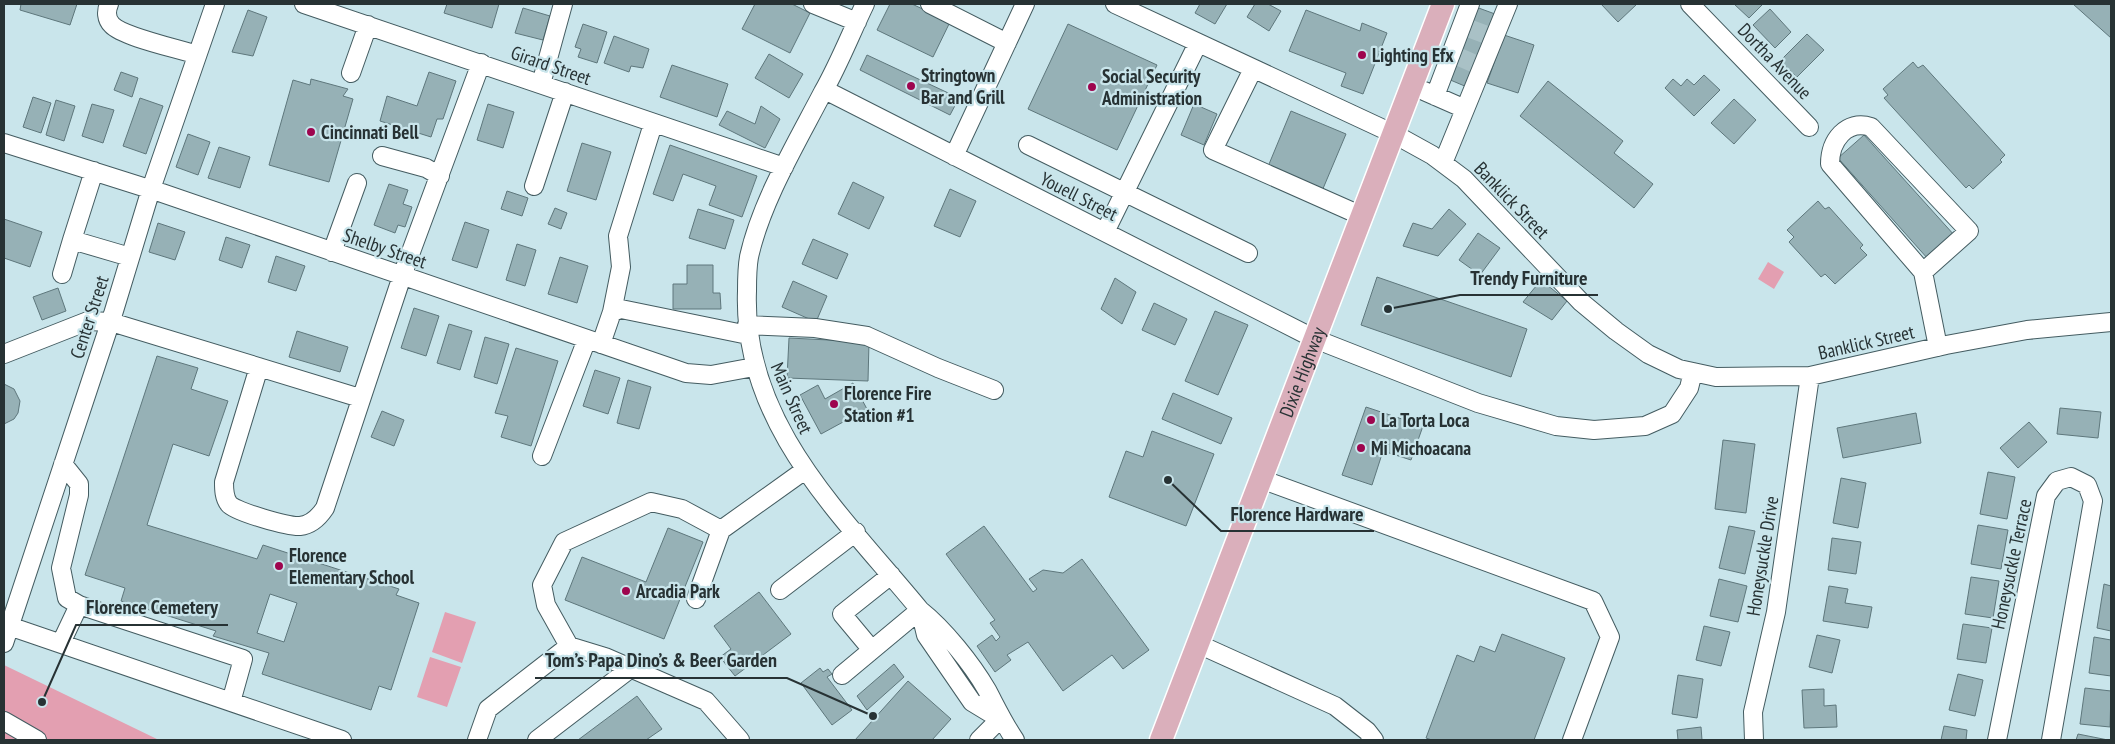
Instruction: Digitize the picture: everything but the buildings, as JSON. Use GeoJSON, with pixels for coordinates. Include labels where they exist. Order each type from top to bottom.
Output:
{"type":"FeatureCollection","features":[{"type":"Feature","properties":{"kind":"main road","name":"Dixie Highway"},"geometry":{"type":"LineString","coordinates":[[1161,740],[1443,4]]}},
{"type":"Feature","properties":{"kind":"street"},"geometry":{"type":"LineString","coordinates":[[109,4],[108,18],[120,31],[197,55]]}},
{"type":"Feature","properties":{"kind":"street","name":"Center Street"},"geometry":{"type":"LineString","coordinates":[[4,643],[111,322],[151,189],[215,4]]}},
{"type":"Feature","properties":{"kind":"street","name":"Girard Street"},"geometry":{"type":"LineString","coordinates":[[304,4],[784,167]]}},
{"type":"Feature","properties":{"kind":"street"},"geometry":{"type":"LineString","coordinates":[[541,84],[564,4]]}},
{"type":"Feature","properties":{"kind":"street"},"geometry":{"type":"LineString","coordinates":[[813,4],[857,22]]}},
{"type":"Feature","properties":{"kind":"street","name":"Main Street"},"geometry":{"type":"LineString","coordinates":[[865,4],[824,90],[784,167],[749,256],[747,330],[754,367],[769,407],[805,470],[920,610],[926,635],[972,702],[1000,719],[1015,740]]}},
{"type":"Feature","properties":{"kind":"street"},"geometry":{"type":"LineString","coordinates":[[930,4],[1007,42]]}},
{"type":"Feature","properties":{"kind":"street"},"geometry":{"type":"LineString","coordinates":[[954,156],[1025,4]]}},
{"type":"Feature","properties":{"kind":"street","name":"Banklick Street"},"geometry":{"type":"LineString","coordinates":[[1116,4],[1394,134],[1443,163],[1464,179],[1581,302],[1648,354],[1679,369],[1716,377],[1810,376],[1938,347],[2027,330],[2111,322]]}},
{"type":"Feature","properties":{"kind":"street"},"geometry":{"type":"LineString","coordinates":[[1434,96],[1465,27],[1470,4]]}},
{"type":"Feature","properties":{"kind":"street"},"geometry":{"type":"LineString","coordinates":[[1443,163],[1466,109],[1490,36],[1508,4]]}},
{"type":"Feature","properties":{"kind":"street","name":"Dortha Avenue"},"geometry":{"type":"LineString","coordinates":[[1690,4],[1809,127]]}},
{"type":"Feature","properties":{"kind":"street"},"geometry":{"type":"LineString","coordinates":[[351,73],[368,25]]}},
{"type":"Feature","properties":{"kind":"street"},"geometry":{"type":"LineString","coordinates":[[1105,232],[1198,43]]}},
{"type":"Feature","properties":{"kind":"street"},"geometry":{"type":"LineString","coordinates":[[259,367],[224,482],[224,495],[229,505],[239,511],[299,526],[309,524],[319,517],[324,508],[402,276],[481,63]]}},
{"type":"Feature","properties":{"kind":"street"},"geometry":{"type":"LineString","coordinates":[[1254,69],[1213,150],[1362,216]]}},
{"type":"Feature","properties":{"kind":"street"},"geometry":{"type":"LineString","coordinates":[[1412,86],[1466,109]]}},
{"type":"Feature","properties":{"kind":"street","name":"Youell Street"},"geometry":{"type":"LineString","coordinates":[[824,90],[1315,339],[1478,402],[1556,426],[1594,430],[1645,426],[1672,414],[1689,388],[1693,372]]}},
{"type":"Feature","properties":{"kind":"street"},"geometry":{"type":"LineString","coordinates":[[534,186],[565,92]]}},
{"type":"Feature","properties":{"kind":"street"},"geometry":{"type":"LineString","coordinates":[[542,456],[594,342],[612,312],[622,267],[618,236],[653,124]]}},
{"type":"Feature","properties":{"kind":"street"},"geometry":{"type":"LineString","coordinates":[[1923,272],[1969,230],[1871,127],[1861,124],[1850,127],[1833,143],[1830,164],[1923,272],[1938,347]]}},
{"type":"Feature","properties":{"kind":"street","name":"Shelby Street"},"geometry":{"type":"LineString","coordinates":[[4,143],[151,189],[686,373],[711,375],[754,367]]}},
{"type":"Feature","properties":{"kind":"street"},"geometry":{"type":"LineString","coordinates":[[1028,145],[1248,253]]}},
{"type":"Feature","properties":{"kind":"street"},"geometry":{"type":"LineString","coordinates":[[382,156],[426,168],[440,176]]}},
{"type":"Feature","properties":{"kind":"street"},"geometry":{"type":"LineString","coordinates":[[62,274],[94,171]]}},
{"type":"Feature","properties":{"kind":"street"},"geometry":{"type":"LineString","coordinates":[[332,252],[357,183]]}},
{"type":"Feature","properties":{"kind":"street"},"geometry":{"type":"LineString","coordinates":[[72,240],[130,257]]}},
{"type":"Feature","properties":{"kind":"street"},"geometry":{"type":"LineString","coordinates":[[612,312],[621,309],[747,330],[815,328],[867,336],[938,368],[994,390]]}},
{"type":"Feature","properties":{"kind":"street"},"geometry":{"type":"LineString","coordinates":[[4,354],[88,322],[111,322],[360,398]]}},
{"type":"Feature","properties":{"kind":"street","name":"Honeysuckle Drive"},"geometry":{"type":"LineString","coordinates":[[1754,740],[1753,712],[1776,612],[1810,376]]}},
{"type":"Feature","properties":{"kind":"street"},"geometry":{"type":"LineString","coordinates":[[64,464],[79,484],[79,495],[61,568],[67,598],[79,605],[243,659],[231,702]]}},
{"type":"Feature","properties":{"kind":"street"},"geometry":{"type":"LineString","coordinates":[[696,599],[721,530],[805,470]]}},
{"type":"Feature","properties":{"kind":"street","name":"Honeysuckle Terrace"},"geometry":{"type":"LineString","coordinates":[[1997,740],[2046,496],[2056,481],[2071,477],[2087,485],[2093,501],[2051,740]]}},
{"type":"Feature","properties":{"kind":"street"},"geometry":{"type":"LineString","coordinates":[[1261,479],[1593,601],[1610,637],[1572,740]]}},
{"type":"Feature","properties":{"kind":"street"},"geometry":{"type":"LineString","coordinates":[[721,530],[682,509],[650,502],[564,542],[542,585],[546,606],[569,646],[605,657],[706,700],[740,740]]}},
{"type":"Feature","properties":{"kind":"street"},"geometry":{"type":"LineString","coordinates":[[780,590],[856,532]]}},
{"type":"Feature","properties":{"kind":"street"},"geometry":{"type":"LineString","coordinates":[[872,650],[842,614],[891,575]]}},
{"type":"Feature","properties":{"kind":"street"},"geometry":{"type":"LineString","coordinates":[[61,643],[79,605]]}},
{"type":"Feature","properties":{"kind":"street"},"geometry":{"type":"LineString","coordinates":[[842,675],[920,610]]}},
{"type":"Feature","properties":{"kind":"street"},"geometry":{"type":"LineString","coordinates":[[9,626],[342,740]]}},
{"type":"Feature","properties":{"kind":"street"},"geometry":{"type":"LineString","coordinates":[[1198,644],[1335,706],[1367,731],[1374,740]]}},
{"type":"Feature","properties":{"kind":"street"},"geometry":{"type":"LineString","coordinates":[[477,740],[488,709],[569,646]]}},
{"type":"Feature","properties":{"kind":"street"},"geometry":{"type":"LineString","coordinates":[[537,740],[631,668]]}},
{"type":"Feature","properties":{"kind":"street"},"geometry":{"type":"LineString","coordinates":[[979,740],[1000,719]]}},
{"type":"Feature","properties":{"kind":"street"},"geometry":{"type":"LineString","coordinates":[[4,721],[37,740]]}},
{"type":"Feature","properties":{"kind":"shaded area"},"geometry":{"type":"Polygon","coordinates":[[[1768,262],[1784,272],[1774,289],[1758,279],[1768,262]]]}},
{"type":"Feature","properties":{"kind":"shaded area"},"geometry":{"type":"Polygon","coordinates":[[[445,612],[476,622],[462,663],[432,652],[445,612]]]}},
{"type":"Feature","properties":{"kind":"shaded area"},"geometry":{"type":"Polygon","coordinates":[[[430,657],[461,667],[447,707],[417,697],[430,657]]]}},
{"type":"Feature","properties":{"kind":"shaded area"},"geometry":{"type":"Polygon","coordinates":[[[4,665],[159,740],[4,740],[4,665]]]}},
{"type":"Feature","properties":{"kind":"tunnel"},"geometry":{"type":"LineString","coordinates":[[1468,28],[1487,35]]}},
{"type":"Feature","properties":{"kind":"tunnel"},"geometry":{"type":"LineString","coordinates":[[1457,56],[1475,64]]}},
{"type":"Feature","properties":{"kind":"place","name":"Lighting Efx"},"geometry":{"type":"Point","coordinates":[1362,55]}},
{"type":"Feature","properties":{"kind":"place","name":"Stringtown Bar and Grill"},"geometry":{"type":"Point","coordinates":[911,86]}},
{"type":"Feature","properties":{"kind":"place","name":"Social Security Administration"},"geometry":{"type":"Point","coordinates":[1092,87]}},
{"type":"Feature","properties":{"kind":"place","name":"Cincinnati Bell"},"geometry":{"type":"Point","coordinates":[311,132]}},
{"type":"Feature","properties":{"kind":"place","name":"Trendy Furniture"},"geometry":{"type":"Point","coordinates":[1388,309]}},
{"type":"Feature","properties":{"kind":"place","name":"Florence Fire Station #1"},"geometry":{"type":"Point","coordinates":[834,404]}},
{"type":"Feature","properties":{"kind":"place","name":"La Torta Loca"},"geometry":{"type":"Point","coordinates":[1371,420]}},
{"type":"Feature","properties":{"kind":"place","name":"Mi Michoacana"},"geometry":{"type":"Point","coordinates":[1361,448]}},
{"type":"Feature","properties":{"kind":"place","name":"Florence Hardware"},"geometry":{"type":"Point","coordinates":[1168,480]}},
{"type":"Feature","properties":{"kind":"place","name":"Florence Elementary School"},"geometry":{"type":"Point","coordinates":[279,566]}},
{"type":"Feature","properties":{"kind":"place","name":"Arcadia Park"},"geometry":{"type":"Point","coordinates":[626,591]}},
{"type":"Feature","properties":{"kind":"place","name":"Florence Cemetery"},"geometry":{"type":"Point","coordinates":[42,702]}},
{"type":"Feature","properties":{"kind":"place","name":"Tom’s Papa Dino’s & Beer Garden"},"geometry":{"type":"Point","coordinates":[873,716]}}]}
